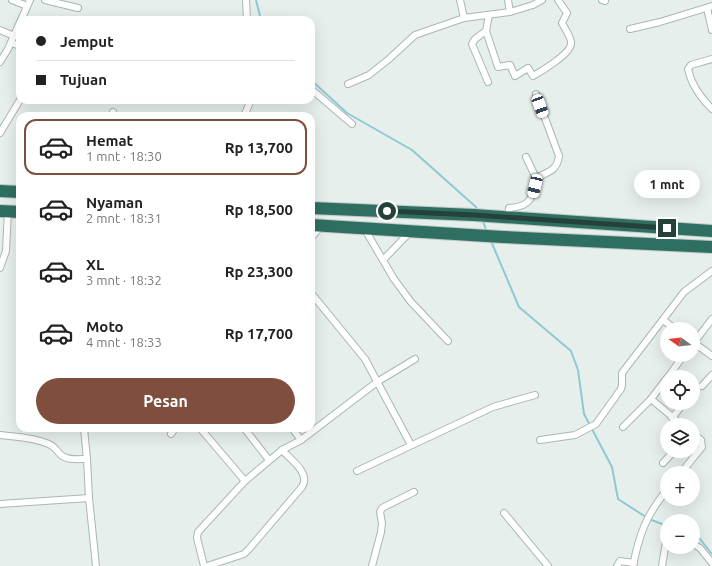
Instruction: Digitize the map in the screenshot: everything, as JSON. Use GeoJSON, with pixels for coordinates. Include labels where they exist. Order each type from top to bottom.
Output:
{"type":"FeatureCollection","features":[{"type":"Feature","properties":{"kind":"highway"},"geometry":{"type":"LineString","coordinates":[[0,191],[16,192]]}},
{"type":"Feature","properties":{"kind":"highway"},"geometry":{"type":"LineString","coordinates":[[315,208],[474,215],[712,231]]}},
{"type":"Feature","properties":{"kind":"highway"},"geometry":{"type":"LineString","coordinates":[[316,226],[712,247]]}},
{"type":"Feature","properties":{"kind":"street"},"geometry":{"type":"LineString","coordinates":[[12,0],[29,3],[22,16]]}},
{"type":"Feature","properties":{"kind":"street"},"geometry":{"type":"LineString","coordinates":[[45,0],[78,8]]}},
{"type":"Feature","properties":{"kind":"street"},"geometry":{"type":"LineString","coordinates":[[246,0],[247,16]]}},
{"type":"Feature","properties":{"kind":"street"},"geometry":{"type":"LineString","coordinates":[[460,0],[464,18]]}},
{"type":"Feature","properties":{"kind":"street"},"geometry":{"type":"LineString","coordinates":[[508,0],[510,12]]}},
{"type":"Feature","properties":{"kind":"street"},"geometry":{"type":"LineString","coordinates":[[348,84],[369,75],[415,35],[464,18],[510,12],[533,5],[542,0]]}},
{"type":"Feature","properties":{"kind":"street"},"geometry":{"type":"LineString","coordinates":[[489,15],[486,31],[498,67],[510,65],[515,76],[528,68],[533,76],[559,58],[571,46],[571,40],[562,23],[567,13],[558,0]]}},
{"type":"Feature","properties":{"kind":"street"},"geometry":{"type":"LineString","coordinates":[[630,28],[660,22],[710,7],[712,30]]}},
{"type":"Feature","properties":{"kind":"street"},"geometry":{"type":"LineString","coordinates":[[0,30],[16,43]]}},
{"type":"Feature","properties":{"kind":"street"},"geometry":{"type":"LineString","coordinates":[[0,62],[16,30]]}},
{"type":"Feature","properties":{"kind":"street"},"geometry":{"type":"LineString","coordinates":[[486,31],[475,39],[472,44],[488,82]]}},
{"type":"Feature","properties":{"kind":"street"},"geometry":{"type":"LineString","coordinates":[[712,59],[691,65],[688,69],[689,75],[703,100],[712,109]]}},
{"type":"Feature","properties":{"kind":"street"},"geometry":{"type":"LineString","coordinates":[[315,92],[352,124]]}},
{"type":"Feature","properties":{"kind":"street"},"geometry":{"type":"LineString","coordinates":[[536,94],[559,156],[556,168],[536,178]]}},
{"type":"Feature","properties":{"kind":"street"},"geometry":{"type":"LineString","coordinates":[[0,133],[18,104]]}},
{"type":"Feature","properties":{"kind":"street"},"geometry":{"type":"LineString","coordinates":[[502,217],[509,208],[518,207],[532,197],[536,178],[526,157]]}},
{"type":"Feature","properties":{"kind":"street"},"geometry":{"type":"LineString","coordinates":[[0,268],[6,251],[9,211]]}},
{"type":"Feature","properties":{"kind":"street"},"geometry":{"type":"LineString","coordinates":[[364,228],[394,279],[412,302],[448,342]]}},
{"type":"Feature","properties":{"kind":"street"},"geometry":{"type":"LineString","coordinates":[[383,260],[412,231]]}},
{"type":"Feature","properties":{"kind":"street"},"geometry":{"type":"LineString","coordinates":[[540,440],[575,435],[596,424],[621,388],[622,373],[684,292],[712,271]]}},
{"type":"Feature","properties":{"kind":"street"},"geometry":{"type":"LineString","coordinates":[[315,298],[365,359],[411,445]]}},
{"type":"Feature","properties":{"kind":"street"},"geometry":{"type":"LineString","coordinates":[[700,334],[712,319]]}},
{"type":"Feature","properties":{"kind":"street"},"geometry":{"type":"LineString","coordinates":[[700,348],[712,356]]}},
{"type":"Feature","properties":{"kind":"street"},"geometry":{"type":"LineString","coordinates":[[315,429],[377,382],[415,359]]}},
{"type":"Feature","properties":{"kind":"street"},"geometry":{"type":"LineString","coordinates":[[672,370],[679,362]]}},
{"type":"Feature","properties":{"kind":"street"},"geometry":{"type":"LineString","coordinates":[[702,386],[712,375]]}},
{"type":"Feature","properties":{"kind":"street"},"geometry":{"type":"LineString","coordinates":[[623,427],[651,399],[660,387]]}},
{"type":"Feature","properties":{"kind":"street"},"geometry":{"type":"LineString","coordinates":[[357,471],[493,407],[535,395]]}},
{"type":"Feature","properties":{"kind":"street"},"geometry":{"type":"LineString","coordinates":[[651,399],[672,418],[678,410]]}},
{"type":"Feature","properties":{"kind":"street"},"geometry":{"type":"LineString","coordinates":[[84,432],[88,498],[96,566]]}},
{"type":"Feature","properties":{"kind":"street"},"geometry":{"type":"LineString","coordinates":[[203,432],[246,481]]}},
{"type":"Feature","properties":{"kind":"street"},"geometry":{"type":"LineString","coordinates":[[247,432],[269,460]]}},
{"type":"Feature","properties":{"kind":"street"},"geometry":{"type":"LineString","coordinates":[[295,432],[300,440]]}},
{"type":"Feature","properties":{"kind":"street"},"geometry":{"type":"LineString","coordinates":[[282,450],[302,471],[305,483],[244,554],[206,566],[197,538],[198,532],[246,481],[269,460],[282,450],[311,432]]}},
{"type":"Feature","properties":{"kind":"street"},"geometry":{"type":"LineString","coordinates":[[0,435],[46,442],[57,448],[61,455],[66,458],[87,459]]}},
{"type":"Feature","properties":{"kind":"street"},"geometry":{"type":"LineString","coordinates":[[700,439],[702,447],[700,449]]}},
{"type":"Feature","properties":{"kind":"street"},"geometry":{"type":"LineString","coordinates":[[663,463],[668,458]]}},
{"type":"Feature","properties":{"kind":"street"},"geometry":{"type":"LineString","coordinates":[[687,466],[693,458]]}},
{"type":"Feature","properties":{"kind":"street"},"geometry":{"type":"LineString","coordinates":[[372,566],[381,532],[382,523],[380,512],[382,508],[414,492]]}},
{"type":"Feature","properties":{"kind":"street"},"geometry":{"type":"LineString","coordinates":[[0,504],[88,498]]}},
{"type":"Feature","properties":{"kind":"street"},"geometry":{"type":"LineString","coordinates":[[617,566],[620,561],[634,564],[643,529],[650,512],[660,499]]}},
{"type":"Feature","properties":{"kind":"street"},"geometry":{"type":"LineString","coordinates":[[504,513],[548,566]]}},
{"type":"Feature","properties":{"kind":"street"},"geometry":{"type":"LineString","coordinates":[[700,548],[712,563]]}},
{"type":"Feature","properties":{"kind":"street"},"geometry":{"type":"LineString","coordinates":[[662,566],[664,554]]}},
{"type":"Feature","properties":{"kind":"waterway"},"geometry":{"type":"LineString","coordinates":[[256,0],[260,16]]}},
{"type":"Feature","properties":{"kind":"waterway"},"geometry":{"type":"LineString","coordinates":[[315,84],[347,113],[412,150],[476,207],[478,211]]}},
{"type":"Feature","properties":{"kind":"waterway"},"geometry":{"type":"LineString","coordinates":[[482,219],[487,232]]}},
{"type":"Feature","properties":{"kind":"waterway"},"geometry":{"type":"LineString","coordinates":[[491,241],[519,307],[571,351],[578,370],[584,414],[612,467],[618,499],[649,519],[660,523]]}},
{"type":"Feature","properties":{"kind":"waterway"},"geometry":{"type":"LineString","coordinates":[[700,539],[712,554]]}},
{"type":"Feature","properties":{"kind":"route"},"geometry":{"type":"LineString","coordinates":[[387,211],[474,215],[667,228]]}}]}
